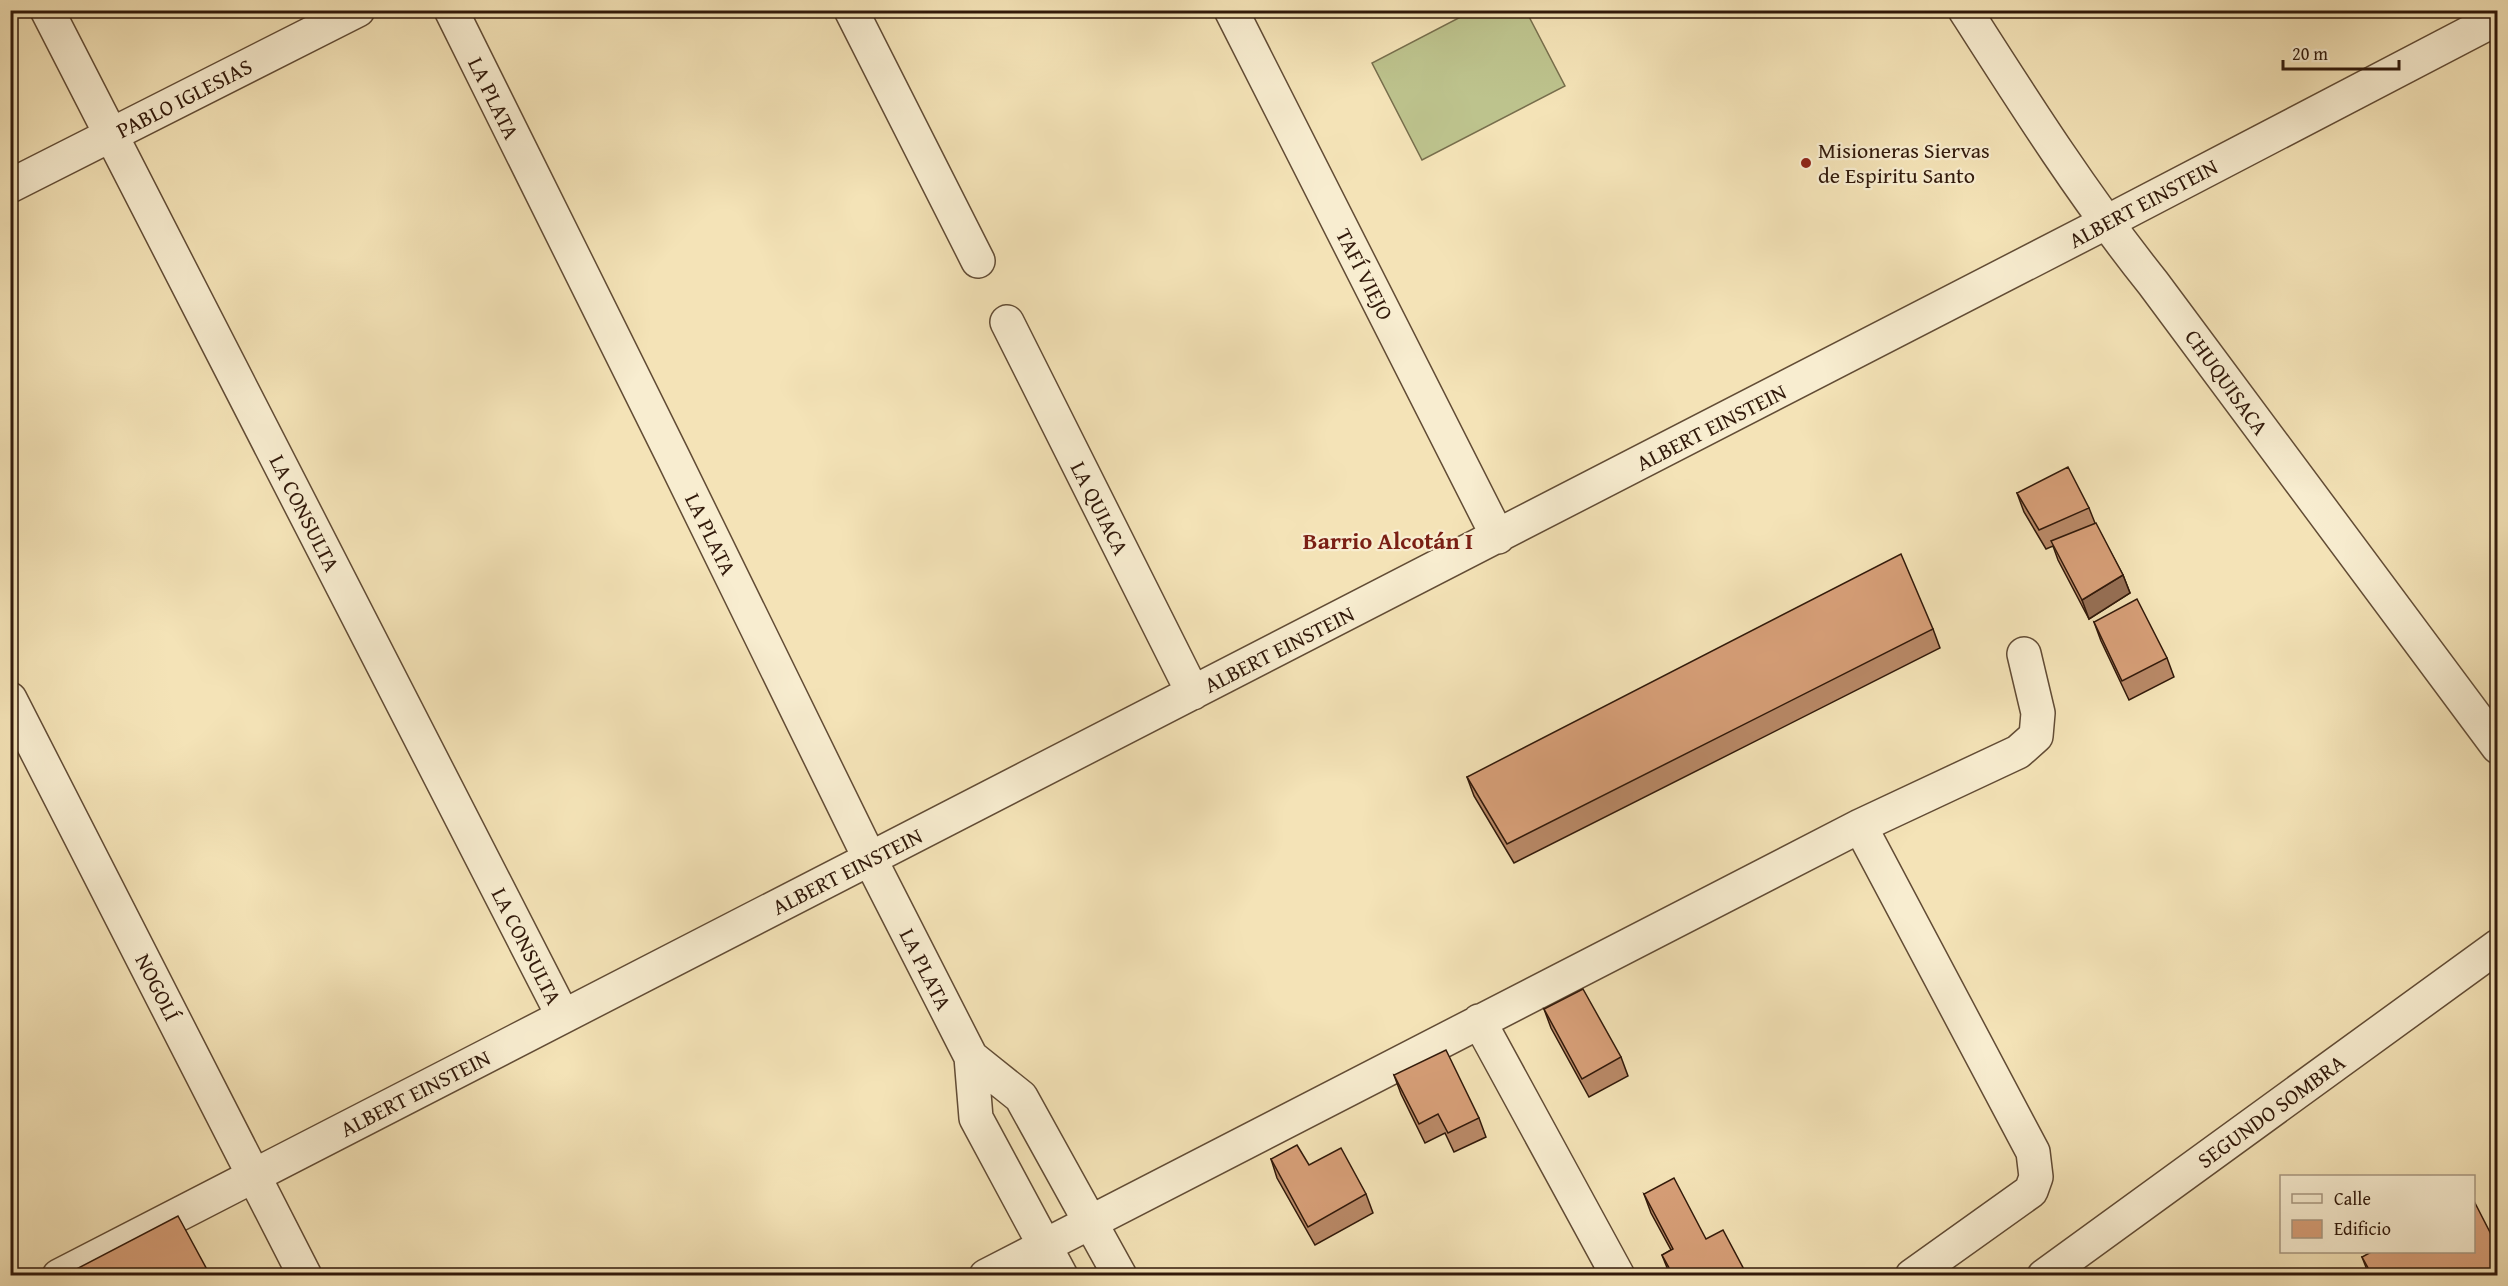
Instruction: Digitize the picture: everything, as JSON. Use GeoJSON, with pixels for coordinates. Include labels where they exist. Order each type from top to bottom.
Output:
{"type":"FeatureCollection","features":[{"type":"Feature","properties":{"kind":"street","name":"LA CONSULTA"},"geometry":{"type":"LineString","coordinates":[[47,10],[563,1016]]}},
{"type":"Feature","properties":{"kind":"street","name":"PABLO IGLESIAS"},"geometry":{"type":"LineString","coordinates":[[10,186],[358,10]]}},
{"type":"Feature","properties":{"kind":"street","name":"LA PLATA"},"geometry":{"type":"LineString","coordinates":[[451,10],[870,859],[971,1056]]}},
{"type":"Feature","properties":{"kind":"street"},"geometry":{"type":"LineString","coordinates":[[851,10],[978,261]]}},
{"type":"Feature","properties":{"kind":"street","name":"TAFÍ VIEJO"},"geometry":{"type":"LineString","coordinates":[[1231,10],[1498,537]]}},
{"type":"Feature","properties":{"kind":"street","name":"CHUQUISACA"},"geometry":{"type":"LineString","coordinates":[[1965,10],[2037,123],[2105,223],[2160,292],[2498,747]]}},
{"type":"Feature","properties":{"kind":"street","name":"ALBERT EINSTEIN"},"geometry":{"type":"LineString","coordinates":[[59,1275],[1498,537],[2498,18]]}},
{"type":"Feature","properties":{"kind":"street","name":"LA QUIACA"},"geometry":{"type":"LineString","coordinates":[[1007,322],[1193,693]]}},
{"type":"Feature","properties":{"kind":"street"},"geometry":{"type":"LineString","coordinates":[[986,1275],[1860,826],[2018,752],[2036,736],[2038,713],[2024,654]]}},
{"type":"Feature","properties":{"kind":"street","name":"NOGOLÍ"},"geometry":{"type":"LineString","coordinates":[[10,699],[305,1275]]}},
{"type":"Feature","properties":{"kind":"street"},"geometry":{"type":"LineString","coordinates":[[1860,826],[2033,1152],[2036,1177],[2031,1191],[1912,1275]]}},
{"type":"Feature","properties":{"kind":"street","name":"SEGUNDO SOMBRA"},"geometry":{"type":"LineString","coordinates":[[2044,1275],[2498,946]]}},
{"type":"Feature","properties":{"kind":"street"},"geometry":{"type":"LineString","coordinates":[[1479,1021],[1618,1275]]}},
{"type":"Feature","properties":{"kind":"street"},"geometry":{"type":"LineString","coordinates":[[971,1056],[1021,1097],[1120,1275]]}},
{"type":"Feature","properties":{"kind":"street"},"geometry":{"type":"LineString","coordinates":[[971,1056],[976,1118],[1061,1275]]}},
{"type":"Feature","properties":{"kind":"green space"},"geometry":{"type":"Polygon","coordinates":[[[1472,11],[1526,11],[1565,86],[1422,160],[1372,63],[1472,11]]]}},
{"type":"Feature","properties":{"kind":"building"},"geometry":{"type":"Polygon","coordinates":[[[2068,467],[2089,508],[2039,530],[2017,493],[2068,467]]]}},
{"type":"Feature","properties":{"kind":"building"},"geometry":{"type":"Polygon","coordinates":[[[2096,523],[2123,575],[2082,600],[2051,541],[2096,523]]]}},
{"type":"Feature","properties":{"kind":"building"},"geometry":{"type":"Polygon","coordinates":[[[1901,554],[1933,629],[1507,844],[1467,777],[1901,554]]]}},
{"type":"Feature","properties":{"kind":"building"},"geometry":{"type":"Polygon","coordinates":[[[2137,599],[2167,658],[2122,681],[2094,622],[2137,599]]]}},
{"type":"Feature","properties":{"kind":"building"},"geometry":{"type":"Polygon","coordinates":[[[1583,989],[1621,1057],[1582,1079],[1544,1009],[1583,989]]]}},
{"type":"Feature","properties":{"kind":"building"},"geometry":{"type":"Polygon","coordinates":[[[1446,1050],[1479,1118],[1448,1133],[1438,1114],[1419,1124],[1394,1075],[1446,1050]]]}},
{"type":"Feature","properties":{"kind":"building"},"geometry":{"type":"Polygon","coordinates":[[[1297,1145],[1309,1165],[1341,1148],[1366,1194],[1308,1227],[1271,1159],[1297,1145]]]}},
{"type":"Feature","properties":{"kind":"building"},"geometry":{"type":"Polygon","coordinates":[[[1674,1178],[1706,1239],[1723,1230],[1747,1275],[1673,1275],[1662,1255],[1673,1249],[1644,1194],[1674,1178]]]}},
{"type":"Feature","properties":{"kind":"building"},"geometry":{"type":"Polygon","coordinates":[[[2475,1203],[2498,1248],[2498,1275],[2372,1275],[2362,1257],[2369,1253],[2475,1253],[2475,1203]]]}},
{"type":"Feature","properties":{"kind":"building"},"geometry":{"type":"Polygon","coordinates":[[[178,1216],[210,1275],[65,1275],[178,1216]]]}},
{"type":"Feature","properties":{"kind":"place","name":"Misioneras Siervas de Espiritu Santo"},"geometry":{"type":"Point","coordinates":[1806,163]}},
{"type":"Feature","properties":{"kind":"district","name":"Barrio Alcotán I"},"geometry":{"type":"Point","coordinates":[1388,541]}}]}
